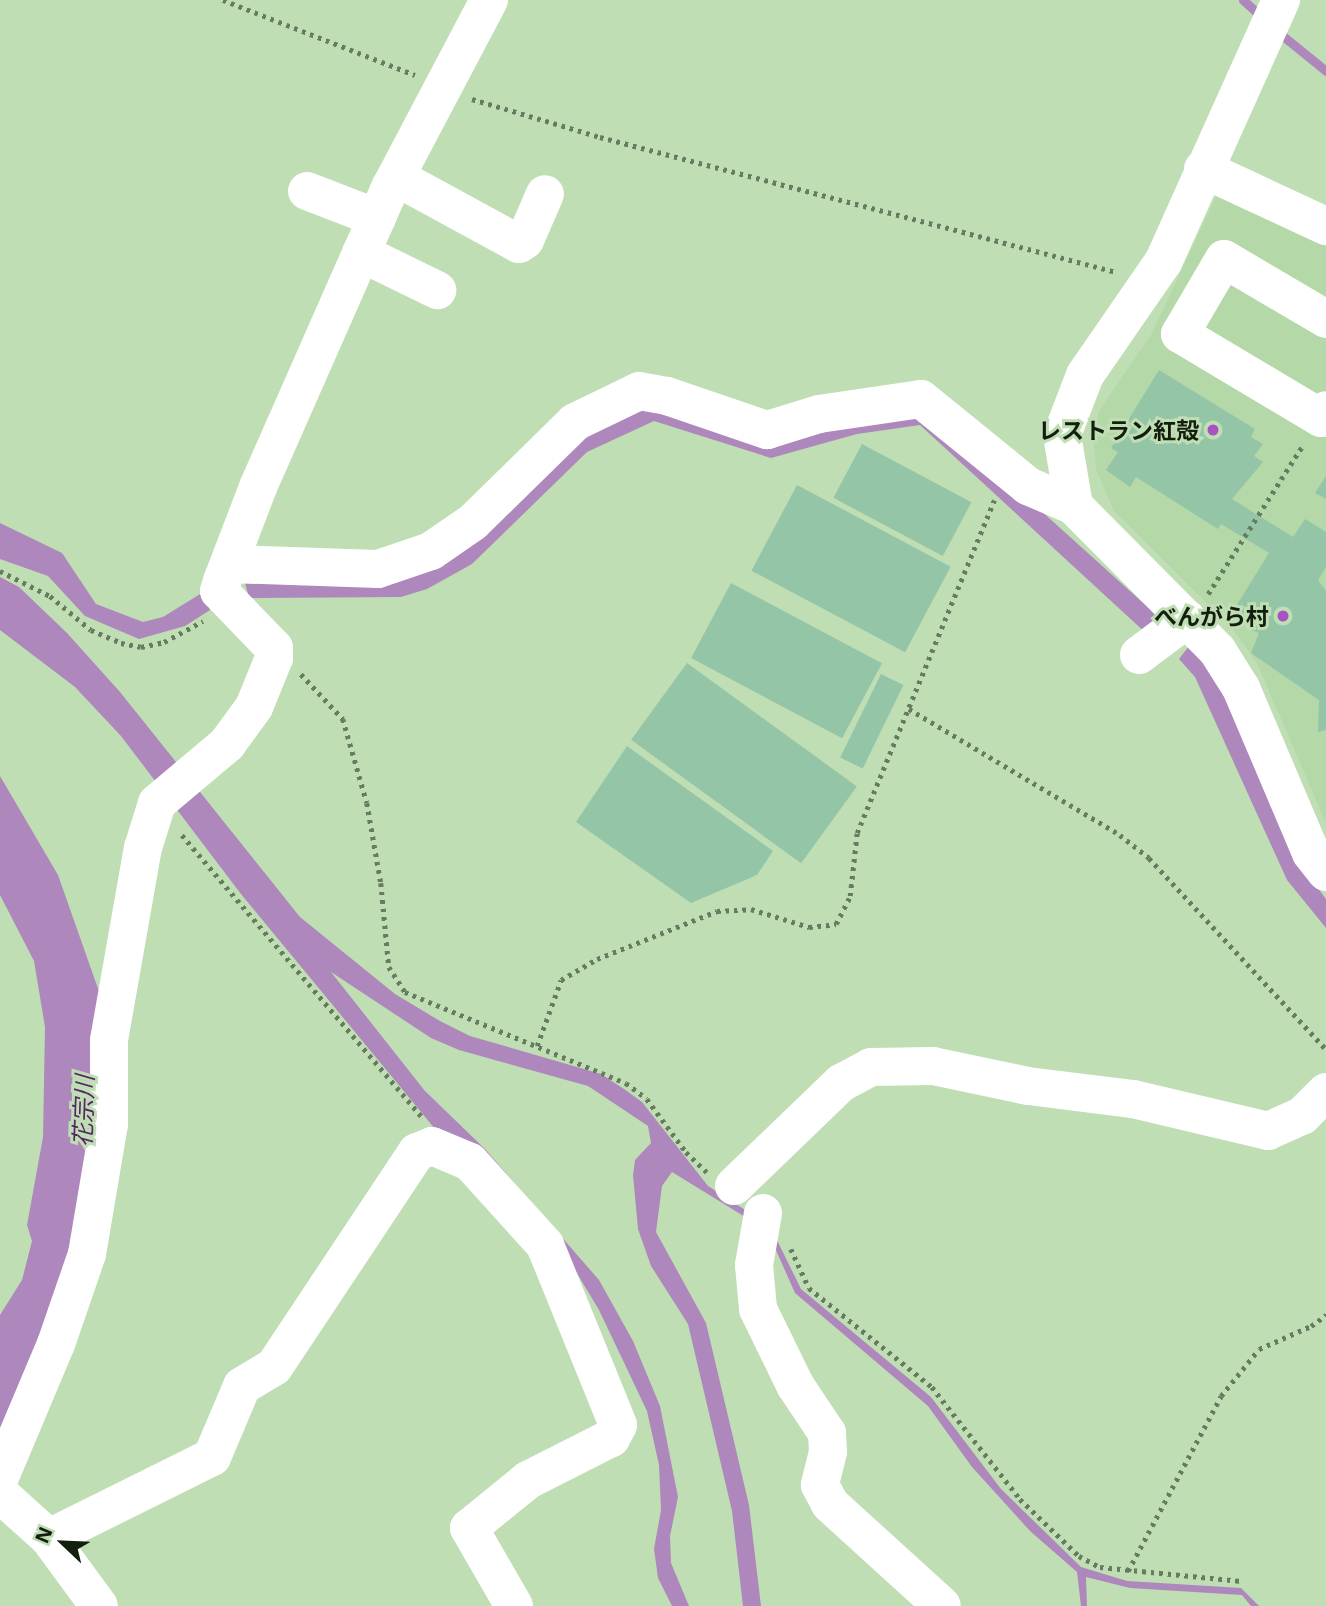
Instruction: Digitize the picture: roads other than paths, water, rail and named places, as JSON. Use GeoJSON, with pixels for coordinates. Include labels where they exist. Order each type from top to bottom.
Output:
{"type":"FeatureCollection","features":[{"type":"Feature","properties":{"kind":"street"},"geometry":{"type":"LineString","coordinates":[[0,1477],[56,1344],[87,1254],[109,1124],[109,1040],[143,848],[157,803],[227,744],[254,707],[274,648],[232,602],[219,592],[258,487],[361,253],[396,177],[489,0]]}},
{"type":"Feature","properties":{"kind":"street"},"geometry":{"type":"LineString","coordinates":[[1074,506],[1062,435],[1073,402],[1085,375],[1158,272],[1281,0]]}},
{"type":"Feature","properties":{"kind":"street"},"geometry":{"type":"LineString","coordinates":[[1203,169],[1326,226]]}},
{"type":"Feature","properties":{"kind":"street"},"geometry":{"type":"LineString","coordinates":[[396,177],[527,252],[545,194]]}},
{"type":"Feature","properties":{"kind":"street"},"geometry":{"type":"LineString","coordinates":[[307,191],[377,218]]}},
{"type":"Feature","properties":{"kind":"street"},"geometry":{"type":"LineString","coordinates":[[361,253],[437,290]]}},
{"type":"Feature","properties":{"kind":"street"},"geometry":{"type":"LineString","coordinates":[[1323,414],[1180,334],[1224,259],[1326,319]]}},
{"type":"Feature","properties":{"kind":"street"},"geometry":{"type":"LineString","coordinates":[[1158,272],[1206,289]]}},
{"type":"Feature","properties":{"kind":"street"},"geometry":{"type":"LineString","coordinates":[[229,564],[378,569],[431,551],[473,522],[575,422],[639,391],[667,396],[767,430],[819,414],[921,399],[1028,486],[1074,506],[1194,612],[1241,688],[1311,853],[1326,872]]}},
{"type":"Feature","properties":{"kind":"street"},"geometry":{"type":"LineString","coordinates":[[1139,654],[1194,612]]}},
{"type":"Feature","properties":{"kind":"street"},"geometry":{"type":"LineString","coordinates":[[734,1186],[841,1083],[871,1067],[933,1066],[1028,1086],[1133,1099],[1268,1131],[1302,1116],[1326,1092]]}},
{"type":"Feature","properties":{"kind":"street"},"geometry":{"type":"LineString","coordinates":[[49,1538],[212,1457],[242,1385],[274,1367],[416,1152],[438,1147],[470,1162],[545,1245],[618,1425],[611,1438],[528,1480],[469,1528],[514,1606]]}},
{"type":"Feature","properties":{"kind":"street"},"geometry":{"type":"LineString","coordinates":[[763,1213],[754,1265],[758,1309],[795,1385],[827,1433],[828,1452],[820,1485],[830,1504],[942,1606]]}},
{"type":"Feature","properties":{"kind":"street"},"geometry":{"type":"LineString","coordinates":[[0,1494],[49,1538],[99,1606]]}},
{"type":"Feature","properties":{"kind":"water"},"geometry":{"type":"Polygon","coordinates":[[[649,401],[749,432],[935,415],[1162,620],[1148,635],[920,425],[857,434],[771,458],[654,421],[587,452],[472,564],[427,589],[401,597],[249,598],[244,579],[371,577],[574,437],[649,401]]]}},
{"type":"Feature","properties":{"kind":"water"},"geometry":{"type":"Polygon","coordinates":[[[0,523],[62,553],[96,604],[143,622],[163,617],[205,591],[210,610],[185,626],[139,639],[85,616],[48,576],[0,559],[0,523]]]}},
{"type":"Feature","properties":{"kind":"water"},"geometry":{"type":"Polygon","coordinates":[[[0,577],[19,587],[67,633],[120,692],[300,917],[395,994],[440,1021],[470,1036],[601,1074],[624,1089],[642,1102],[708,1186],[753,1215],[750,1220],[672,1172],[662,1186],[656,1232],[706,1323],[749,1505],[761,1606],[743,1606],[732,1511],[688,1324],[651,1266],[638,1229],[633,1175],[635,1160],[651,1143],[648,1126],[588,1086],[459,1050],[431,1038],[331,972],[425,1091],[485,1149],[599,1280],[633,1341],[660,1406],[678,1497],[670,1536],[671,1563],[689,1606],[672,1606],[658,1578],[654,1549],[661,1510],[659,1465],[647,1411],[599,1310],[575,1270],[445,1141],[241,894],[121,736],[75,687],[0,630],[0,577]]]}},
{"type":"Feature","properties":{"kind":"water"},"geometry":{"type":"Polygon","coordinates":[[[1189,646],[1202,657],[1230,706],[1314,883],[1326,899],[1326,928],[1287,880],[1195,677],[1179,659],[1189,646]]]}},
{"type":"Feature","properties":{"kind":"water","name":"花宗川"},"geometry":{"type":"Polygon","coordinates":[[[0,776],[58,875],[102,1000],[84,1235],[0,1452],[0,1315],[22,1280],[32,1241],[27,1225],[43,1137],[45,1027],[34,961],[0,895],[0,776]]]}},
{"type":"Feature","properties":{"kind":"water"},"geometry":{"type":"Polygon","coordinates":[[[773,1232],[801,1289],[931,1397],[1001,1489],[1081,1567],[1127,1581],[1241,1588],[1259,1606],[1251,1606],[1242,1595],[1130,1588],[1086,1577],[1087,1606],[1081,1606],[1077,1572],[1030,1531],[972,1467],[928,1406],[795,1293],[771,1239],[773,1232]]]}},
{"type":"Feature","properties":{"kind":"waterway"},"geometry":{"type":"LineString","coordinates":[[1243,0],[1263,18]]}},
{"type":"Feature","properties":{"kind":"waterway"},"geometry":{"type":"LineString","coordinates":[[1278,32],[1326,71]]}},
{"type":"Feature","properties":{"kind":"place","name":"レストラン紅殻"},"geometry":{"type":"Point","coordinates":[1213,430]}},
{"type":"Feature","properties":{"kind":"place","name":"べんがら村"},"geometry":{"type":"Point","coordinates":[1283,616]}}]}
